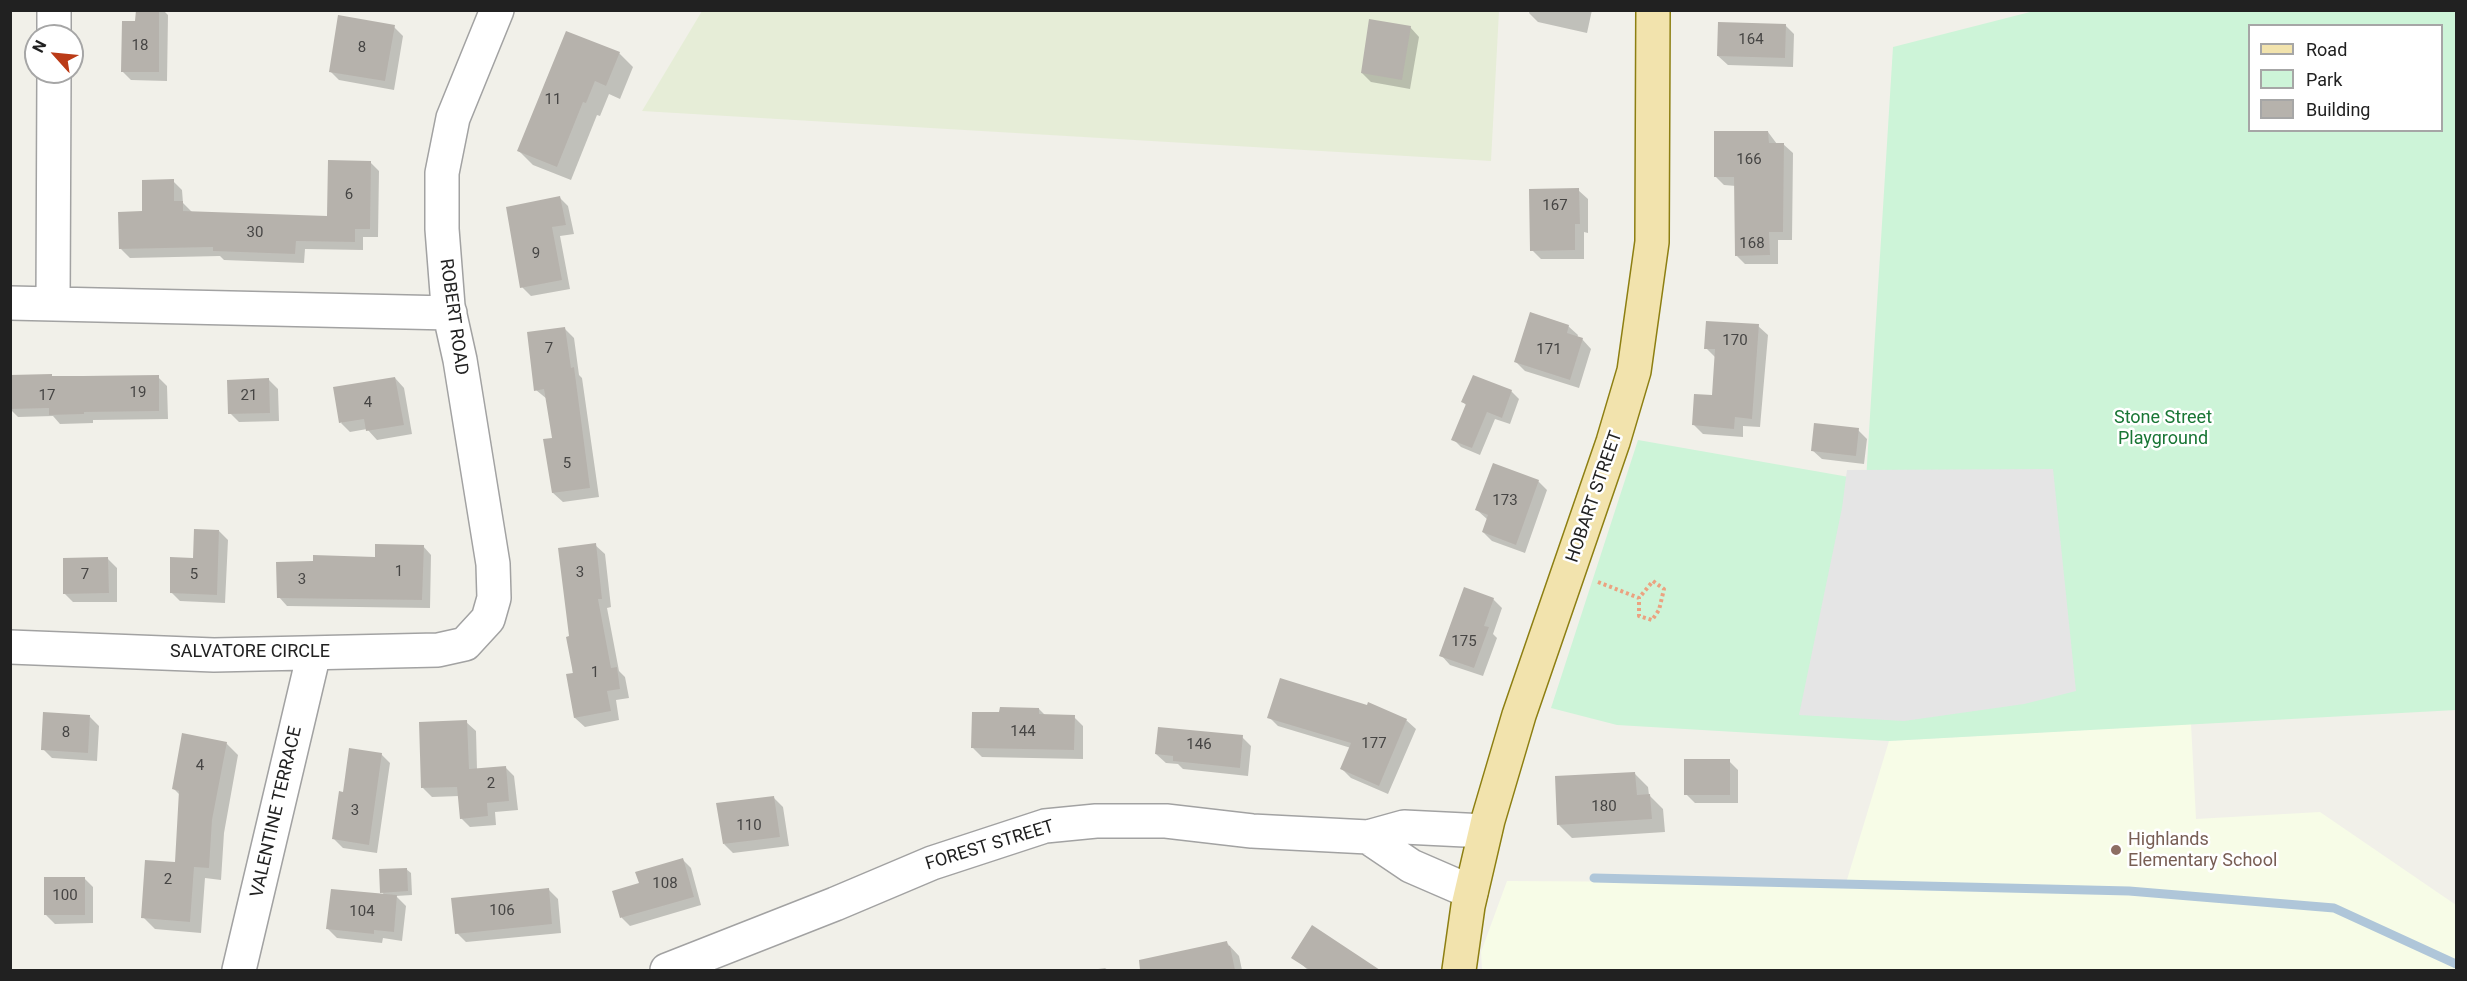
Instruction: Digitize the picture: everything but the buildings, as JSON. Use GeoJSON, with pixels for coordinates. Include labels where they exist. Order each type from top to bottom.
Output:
{"type":"FeatureCollection","features":[{"type":"Feature","properties":{"kind":"main road","name":"HOBART STREET"},"geometry":{"type":"LineString","coordinates":[[1459,970],[1485,831],[1519,715],[1614,442],[1634,371],[1652,242],[1653,10]]}},
{"type":"Feature","properties":{"kind":"street","name":"ROBERT ROAD"},"geometry":{"type":"LineString","coordinates":[[482,627],[489,619],[494,598],[493,564],[450,313],[442,229],[442,173],[453,118],[497,10]]}},
{"type":"Feature","properties":{"kind":"street"},"geometry":{"type":"LineString","coordinates":[[53,304],[54,84]]}},
{"type":"Feature","properties":{"kind":"street"},"geometry":{"type":"LineString","coordinates":[[10,303],[450,313]]}},
{"type":"Feature","properties":{"kind":"street","name":"SALVATORE CIRCLE"},"geometry":{"type":"LineString","coordinates":[[10,647],[213,655],[438,650],[465,644],[482,627]]}},
{"type":"Feature","properties":{"kind":"street","name":"VALENTINE TERRACE"},"geometry":{"type":"LineString","coordinates":[[239,970],[314,653]]}},
{"type":"Feature","properties":{"kind":"street","name":"FOREST STREET"},"geometry":{"type":"LineString","coordinates":[[668,970],[932,863],[1045,826],[1096,821],[1166,821],[1251,831],[1368,837],[1404,827],[1485,831]]}},
{"type":"Feature","properties":{"kind":"street"},"geometry":{"type":"LineString","coordinates":[[1368,837],[1411,866],[1472,892]]}},
{"type":"Feature","properties":{"kind":"path"},"geometry":{"type":"LineString","coordinates":[[1570,571],[1639,598]]}},
{"type":"Feature","properties":{"kind":"path"},"geometry":{"type":"LineString","coordinates":[[1653,581],[1664,589],[1659,610],[1652,620],[1639,616],[1639,598],[1653,581]]}},
{"type":"Feature","properties":{"kind":"shaded area"},"geometry":{"type":"Polygon","coordinates":[[[702,11],[1499,11],[1491,161],[642,111],[702,11]]]}},
{"type":"Feature","properties":{"kind":"shaded area"},"geometry":{"type":"Polygon","coordinates":[[[2053,469],[2076,691],[2024,704],[1904,721],[1799,715],[1842,508],[1847,470],[2053,469]]]}},
{"type":"Feature","properties":{"kind":"shaded area","name":"Highlands Elementary School"},"geometry":{"type":"Polygon","coordinates":[[[2191,724],[2196,819],[2320,812],[2456,905],[2456,970],[1482,970],[1481,952],[1507,881],[1846,883],[1889,741],[2191,724]]]}},
{"type":"Feature","properties":{"kind":"green space","name":"Stone Street Playground"},"geometry":{"type":"Polygon","coordinates":[[[2034,11],[2456,11],[2456,710],[1889,741],[1617,725],[1551,708],[1638,440],[1866,480],[1893,47],[2034,11]]]}},
{"type":"Feature","properties":{"kind":"waterway"},"geometry":{"type":"LineString","coordinates":[[1594,878],[2129,891],[2334,908],[2456,964]]}},
{"type":"Feature","properties":{"kind":"place","name":"Highlands Elementary School"},"geometry":{"type":"Point","coordinates":[2116,850]}}]}
